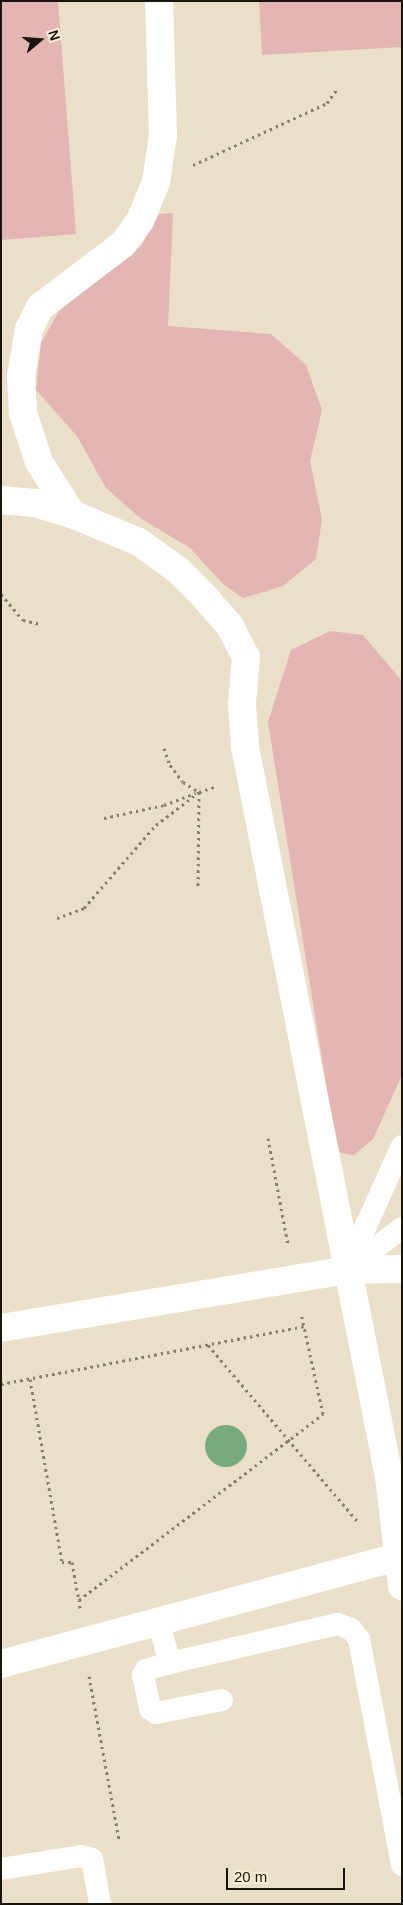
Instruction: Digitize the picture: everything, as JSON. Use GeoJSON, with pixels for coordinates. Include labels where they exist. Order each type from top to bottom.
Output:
{"type":"FeatureCollection","features":[{"type":"Feature","properties":{"kind":"street"},"geometry":{"type":"LineString","coordinates":[[72,514],[38,462],[23,413],[21,376],[29,329],[40,307],[123,244],[140,220],[156,182],[163,135],[159,1]]}},
{"type":"Feature","properties":{"kind":"street"},"geometry":{"type":"LineString","coordinates":[[1,500],[35,503],[100,523],[155,553],[178,570],[230,626],[246,657],[242,704],[251,776],[346,1270],[389,1477],[396,1557],[402,1586]]}},
{"type":"Feature","properties":{"kind":"street"},"geometry":{"type":"LineString","coordinates":[[1,1328],[346,1270],[402,1269]]}},
{"type":"Feature","properties":{"kind":"street"},"geometry":{"type":"LineString","coordinates":[[1,1664],[159,1624],[396,1557]]}},
{"type":"Feature","properties":{"kind":"lane"},"geometry":{"type":"LineString","coordinates":[[346,1270],[402,1146]]}},
{"type":"Feature","properties":{"kind":"lane"},"geometry":{"type":"LineString","coordinates":[[346,1270],[402,1228]]}},
{"type":"Feature","properties":{"kind":"lane"},"geometry":{"type":"LineString","coordinates":[[159,1624],[170,1663]]}},
{"type":"Feature","properties":{"kind":"lane"},"geometry":{"type":"LineString","coordinates":[[222,1700],[156,1713],[150,1709],[143,1675],[146,1670],[170,1663],[338,1624],[351,1629],[359,1639],[402,1865]]}},
{"type":"Feature","properties":{"kind":"lane"},"geometry":{"type":"LineString","coordinates":[[1,1869],[81,1856],[92,1859],[100,1904]]}},
{"type":"Feature","properties":{"kind":"path"},"geometry":{"type":"LineString","coordinates":[[156,182],[314,110],[327,103],[337,88]]}},
{"type":"Feature","properties":{"kind":"path"},"geometry":{"type":"LineString","coordinates":[[1,594],[22,620],[40,624]]}},
{"type":"Feature","properties":{"kind":"path"},"geometry":{"type":"LineString","coordinates":[[164,748],[170,765],[182,782],[199,792]]}},
{"type":"Feature","properties":{"kind":"path"},"geometry":{"type":"LineString","coordinates":[[104,818],[164,806],[199,792],[251,776]]}},
{"type":"Feature","properties":{"kind":"path"},"geometry":{"type":"LineString","coordinates":[[198,888],[199,792]]}},
{"type":"Feature","properties":{"kind":"path"},"geometry":{"type":"LineString","coordinates":[[57,918],[84,908],[102,891],[133,849],[199,792]]}},
{"type":"Feature","properties":{"kind":"path"},"geometry":{"type":"LineString","coordinates":[[79,1600],[323,1414],[294,1279],[268,1138]]}},
{"type":"Feature","properties":{"kind":"path"},"geometry":{"type":"LineString","coordinates":[[1,1384],[304,1326]]}},
{"type":"Feature","properties":{"kind":"path"},"geometry":{"type":"LineString","coordinates":[[207,1345],[396,1557]]}},
{"type":"Feature","properties":{"kind":"path"},"geometry":{"type":"LineString","coordinates":[[30,1379],[62,1562],[72,1562],[79,1600],[82,1643],[120,1846]]}},
{"type":"Feature","properties":{"kind":"shaded area"},"geometry":{"type":"Polygon","coordinates":[[[1,1],[58,1],[76,234],[1,240],[1,1]]]}},
{"type":"Feature","properties":{"kind":"shaded area"},"geometry":{"type":"Polygon","coordinates":[[[259,1],[402,1],[402,47],[262,55],[259,1]]]}},
{"type":"Feature","properties":{"kind":"shaded area"},"geometry":{"type":"Polygon","coordinates":[[[173,213],[168,326],[271,334],[306,365],[322,410],[310,461],[322,519],[316,559],[283,586],[243,598],[223,584],[190,548],[140,518],[106,488],[77,436],[36,390],[41,343],[59,311],[141,246],[159,214],[173,213]]]}},
{"type":"Feature","properties":{"kind":"shaded area"},"geometry":{"type":"Polygon","coordinates":[[[330,631],[363,635],[402,681],[402,1075],[373,1139],[354,1155],[340,1153],[333,1128],[268,722],[291,650],[330,631]]]}},
{"type":"Feature","properties":{"kind":"shaded area"},"geometry":{"type":"Polygon","coordinates":[[[230,1425],[238,1428],[244,1434],[247,1446],[244,1458],[238,1464],[222,1467],[214,1464],[208,1458],[205,1442],[208,1434],[214,1428],[230,1425]]]}}]}
